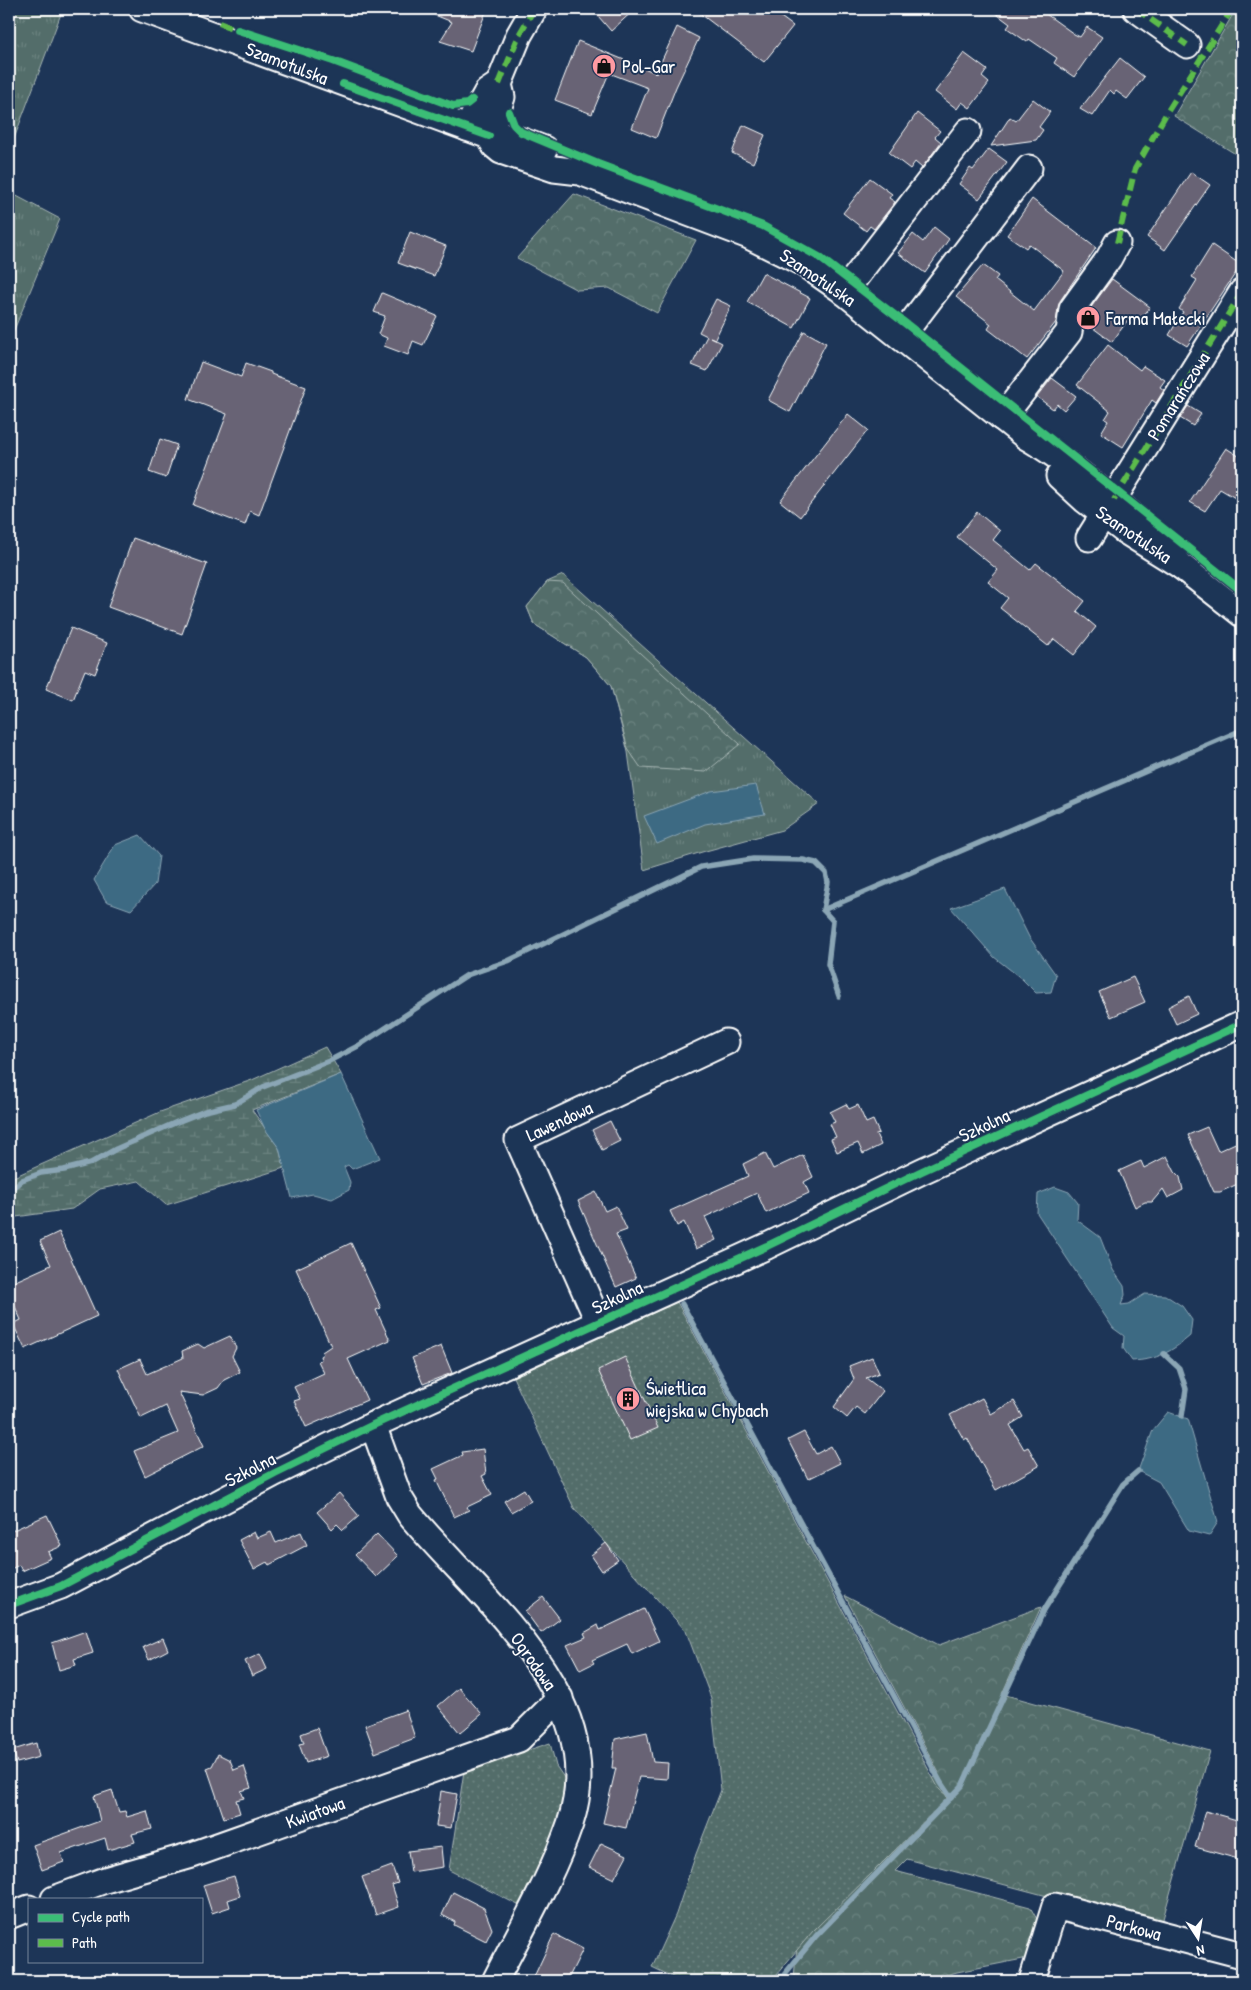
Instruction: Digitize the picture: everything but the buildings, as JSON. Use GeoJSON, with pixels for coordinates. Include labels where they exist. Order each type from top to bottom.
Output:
{"type":"FeatureCollection","features":[{"type":"Feature","properties":{"kind":"street","name":"Szamotulska"},"geometry":{"type":"LineString","coordinates":[[142,9],[478,132],[510,136],[544,149],[559,156],[580,172],[752,237],[803,263],[844,292],[1024,436],[1052,452],[1109,508],[1151,531],[1181,566],[1242,614]]}},
{"type":"Feature","properties":{"kind":"street"},"geometry":{"type":"LineString","coordinates":[[478,132],[487,92],[499,84],[518,35],[534,9]]}},
{"type":"Feature","properties":{"kind":"street"},"geometry":{"type":"LineString","coordinates":[[1136,9],[1188,45]]}},
{"type":"Feature","properties":{"kind":"street"},"geometry":{"type":"LineString","coordinates":[[844,292],[968,131]]}},
{"type":"Feature","properties":{"kind":"street"},"geometry":{"type":"LineString","coordinates":[[901,337],[1029,168]]}},
{"type":"Feature","properties":{"kind":"street"},"geometry":{"type":"LineString","coordinates":[[1002,418],[1069,332],[1072,309],[1109,258],[1117,243]]}},
{"type":"Feature","properties":{"kind":"street","name":"Pomarańczowa"},"geometry":{"type":"LineString","coordinates":[[1089,538],[1242,292]]}},
{"type":"Feature","properties":{"kind":"street","name":"Szkolna"},"geometry":{"type":"LineString","coordinates":[[9,1605],[61,1586],[267,1478],[373,1426],[1242,1024]]}},
{"type":"Feature","properties":{"kind":"street","name":"Lawendowa"},"geometry":{"type":"LineString","coordinates":[[599,1323],[518,1140],[726,1042]]}},
{"type":"Feature","properties":{"kind":"street","name":"Ogrodowa"},"geometry":{"type":"LineString","coordinates":[[373,1426],[399,1496],[410,1515],[526,1646],[548,1676],[560,1698],[571,1732],[576,1760],[578,1789],[570,1823],[539,1894],[495,1981]]}},
{"type":"Feature","properties":{"kind":"street","name":"Kwiatowa"},"geometry":{"type":"LineString","coordinates":[[57,1898],[105,1880],[192,1855],[520,1739],[560,1698]]}},
{"type":"Feature","properties":{"kind":"street","name":"Parkowa"},"geometry":{"type":"LineString","coordinates":[[1032,1981],[1055,1906],[1242,1955]]}},
{"type":"Feature","properties":{"kind":"street"},"geometry":{"type":"LineString","coordinates":[[9,1916],[28,1908]]}},
{"type":"Feature","properties":{"kind":"green space"},"geometry":{"type":"Polygon","coordinates":[[[9,9],[56,9],[62,11],[9,152],[9,9]]]}},
{"type":"Feature","properties":{"kind":"green space"},"geometry":{"type":"Polygon","coordinates":[[[1236,9],[1242,9],[1242,158],[1174,116],[1236,9]]]}},
{"type":"Feature","properties":{"kind":"green space"},"geometry":{"type":"Polygon","coordinates":[[[9,192],[60,219],[9,342],[9,192]]]}},
{"type":"Feature","properties":{"kind":"green space"},"geometry":{"type":"Polygon","coordinates":[[[574,194],[696,240],[657,313],[609,288],[577,290],[517,258],[574,194]]]}},
{"type":"Feature","properties":{"kind":"green space"},"geometry":{"type":"Polygon","coordinates":[[[563,575],[819,804],[782,830],[644,870],[628,752],[611,686],[586,657],[534,624],[527,607],[547,582],[563,575]]]}},
{"type":"Feature","properties":{"kind":"green space"},"geometry":{"type":"Polygon","coordinates":[[[547,582],[563,583],[740,744],[706,772],[641,768],[628,749],[611,686],[586,657],[534,624],[527,607],[547,582]]]}},
{"type":"Feature","properties":{"kind":"green space"},"geometry":{"type":"Polygon","coordinates":[[[325,1047],[341,1074],[252,1110],[279,1148],[284,1168],[166,1205],[139,1181],[100,1189],[72,1209],[9,1218],[9,1179],[160,1112],[252,1080],[325,1047]]]}},
{"type":"Feature","properties":{"kind":"green space"},"geometry":{"type":"Polygon","coordinates":[[[677,1302],[939,1789],[946,1795],[947,1799],[813,1931],[771,1981],[681,1981],[652,1967],[676,1914],[696,1854],[721,1790],[711,1698],[686,1631],[574,1508],[513,1377],[677,1302]]]}},
{"type":"Feature","properties":{"kind":"green space"},"geometry":{"type":"Polygon","coordinates":[[[845,1596],[939,1645],[1041,1607],[1002,1694],[1210,1751],[1161,1926],[907,1859],[895,1871],[1030,1907],[1038,1921],[1028,1958],[957,1972],[925,1981],[715,1981],[771,1972],[794,1978],[804,1869],[909,1801],[939,1773],[845,1596]]]}},
{"type":"Feature","properties":{"kind":"green space"},"geometry":{"type":"Polygon","coordinates":[[[550,1743],[556,1766],[565,1779],[563,1807],[557,1834],[518,1905],[449,1870],[464,1771],[550,1743]]]}},
{"type":"Feature","properties":{"kind":"water"},"geometry":{"type":"Polygon","coordinates":[[[756,785],[765,814],[705,824],[657,844],[644,816],[711,791],[756,785]]]}},
{"type":"Feature","properties":{"kind":"water"},"geometry":{"type":"Polygon","coordinates":[[[140,835],[159,856],[155,884],[131,910],[106,901],[94,880],[115,845],[140,835]]]}},
{"type":"Feature","properties":{"kind":"water"},"geometry":{"type":"Polygon","coordinates":[[[1005,889],[1029,937],[1056,975],[1051,992],[1036,993],[1022,979],[994,957],[951,908],[1005,889]]]}},
{"type":"Feature","properties":{"kind":"water"},"geometry":{"type":"Polygon","coordinates":[[[341,1074],[380,1158],[352,1169],[348,1165],[344,1167],[350,1182],[349,1190],[332,1199],[313,1194],[292,1198],[279,1148],[265,1129],[256,1110],[341,1074]]]}},
{"type":"Feature","properties":{"kind":"water"},"geometry":{"type":"Polygon","coordinates":[[[1055,1187],[1069,1192],[1078,1203],[1077,1220],[1100,1237],[1113,1270],[1124,1286],[1125,1295],[1121,1305],[1129,1304],[1145,1294],[1165,1295],[1182,1306],[1192,1320],[1190,1336],[1163,1354],[1149,1359],[1132,1361],[1123,1348],[1124,1336],[1113,1328],[1037,1213],[1038,1194],[1055,1187]]]}},
{"type":"Feature","properties":{"kind":"water"},"geometry":{"type":"Polygon","coordinates":[[[1168,1412],[1188,1419],[1218,1522],[1209,1536],[1189,1531],[1159,1482],[1138,1471],[1153,1430],[1168,1412]]]}},
{"type":"Feature","properties":{"kind":"waterway"},"geometry":{"type":"LineString","coordinates":[[823,910],[1242,730]]}},
{"type":"Feature","properties":{"kind":"waterway"},"geometry":{"type":"LineString","coordinates":[[9,1191],[22,1180],[41,1173],[64,1170],[91,1163],[116,1149],[177,1122],[205,1111],[235,1104],[263,1087],[329,1061],[358,1046],[467,975],[508,961],[701,867],[753,859],[803,860],[816,863],[826,873],[828,882],[823,910],[833,921],[828,964],[839,996]]}},
{"type":"Feature","properties":{"kind":"waterway"},"geometry":{"type":"LineString","coordinates":[[682,1304],[941,1783],[951,1798]]}},
{"type":"Feature","properties":{"kind":"waterway"},"geometry":{"type":"LineString","coordinates":[[1164,1354],[1179,1368],[1186,1389],[1182,1416]]}},
{"type":"Feature","properties":{"kind":"waterway"},"geometry":{"type":"LineString","coordinates":[[779,1981],[816,1936],[962,1786],[1044,1610],[1123,1484],[1138,1471]]}},
{"type":"Feature","properties":{"kind":"marked path"},"geometry":{"type":"LineString","coordinates":[[499,84],[519,35],[534,9]]}},
{"type":"Feature","properties":{"kind":"marked path"},"geometry":{"type":"LineString","coordinates":[[1136,9],[1187,45]]}},
{"type":"Feature","properties":{"kind":"marked path"},"geometry":{"type":"LineString","coordinates":[[1117,243],[1135,169],[1166,114],[1232,9]]}},
{"type":"Feature","properties":{"kind":"marked path"},"geometry":{"type":"LineString","coordinates":[[219,23],[242,32]]}},
{"type":"Feature","properties":{"kind":"marked path"},"geometry":{"type":"LineString","coordinates":[[1114,500],[1242,292]]}},
{"type":"Feature","properties":{"kind":"cycle path"},"geometry":{"type":"LineString","coordinates":[[238,30],[333,61],[453,106],[467,104],[472,100]]}},
{"type":"Feature","properties":{"kind":"cycle path"},"geometry":{"type":"LineString","coordinates":[[343,84],[489,136]]}},
{"type":"Feature","properties":{"kind":"cycle path"},"geometry":{"type":"LineString","coordinates":[[509,112],[514,125],[521,132],[598,164],[763,226],[819,257],[1242,591]]}},
{"type":"Feature","properties":{"kind":"cycle path"},"geometry":{"type":"LineString","coordinates":[[9,1605],[61,1586],[275,1473],[373,1425],[767,1246],[922,1171],[1242,1024]]}},
{"type":"Feature","properties":{"kind":"place","name":"Pol-Gar"},"geometry":{"type":"Point","coordinates":[604,66]}},
{"type":"Feature","properties":{"kind":"place","name":"Farma Małecki"},"geometry":{"type":"Point","coordinates":[1088,318]}},
{"type":"Feature","properties":{"kind":"place","name":"Świetlica wiejska w Chybach"},"geometry":{"type":"Point","coordinates":[628,1399]}}]}
